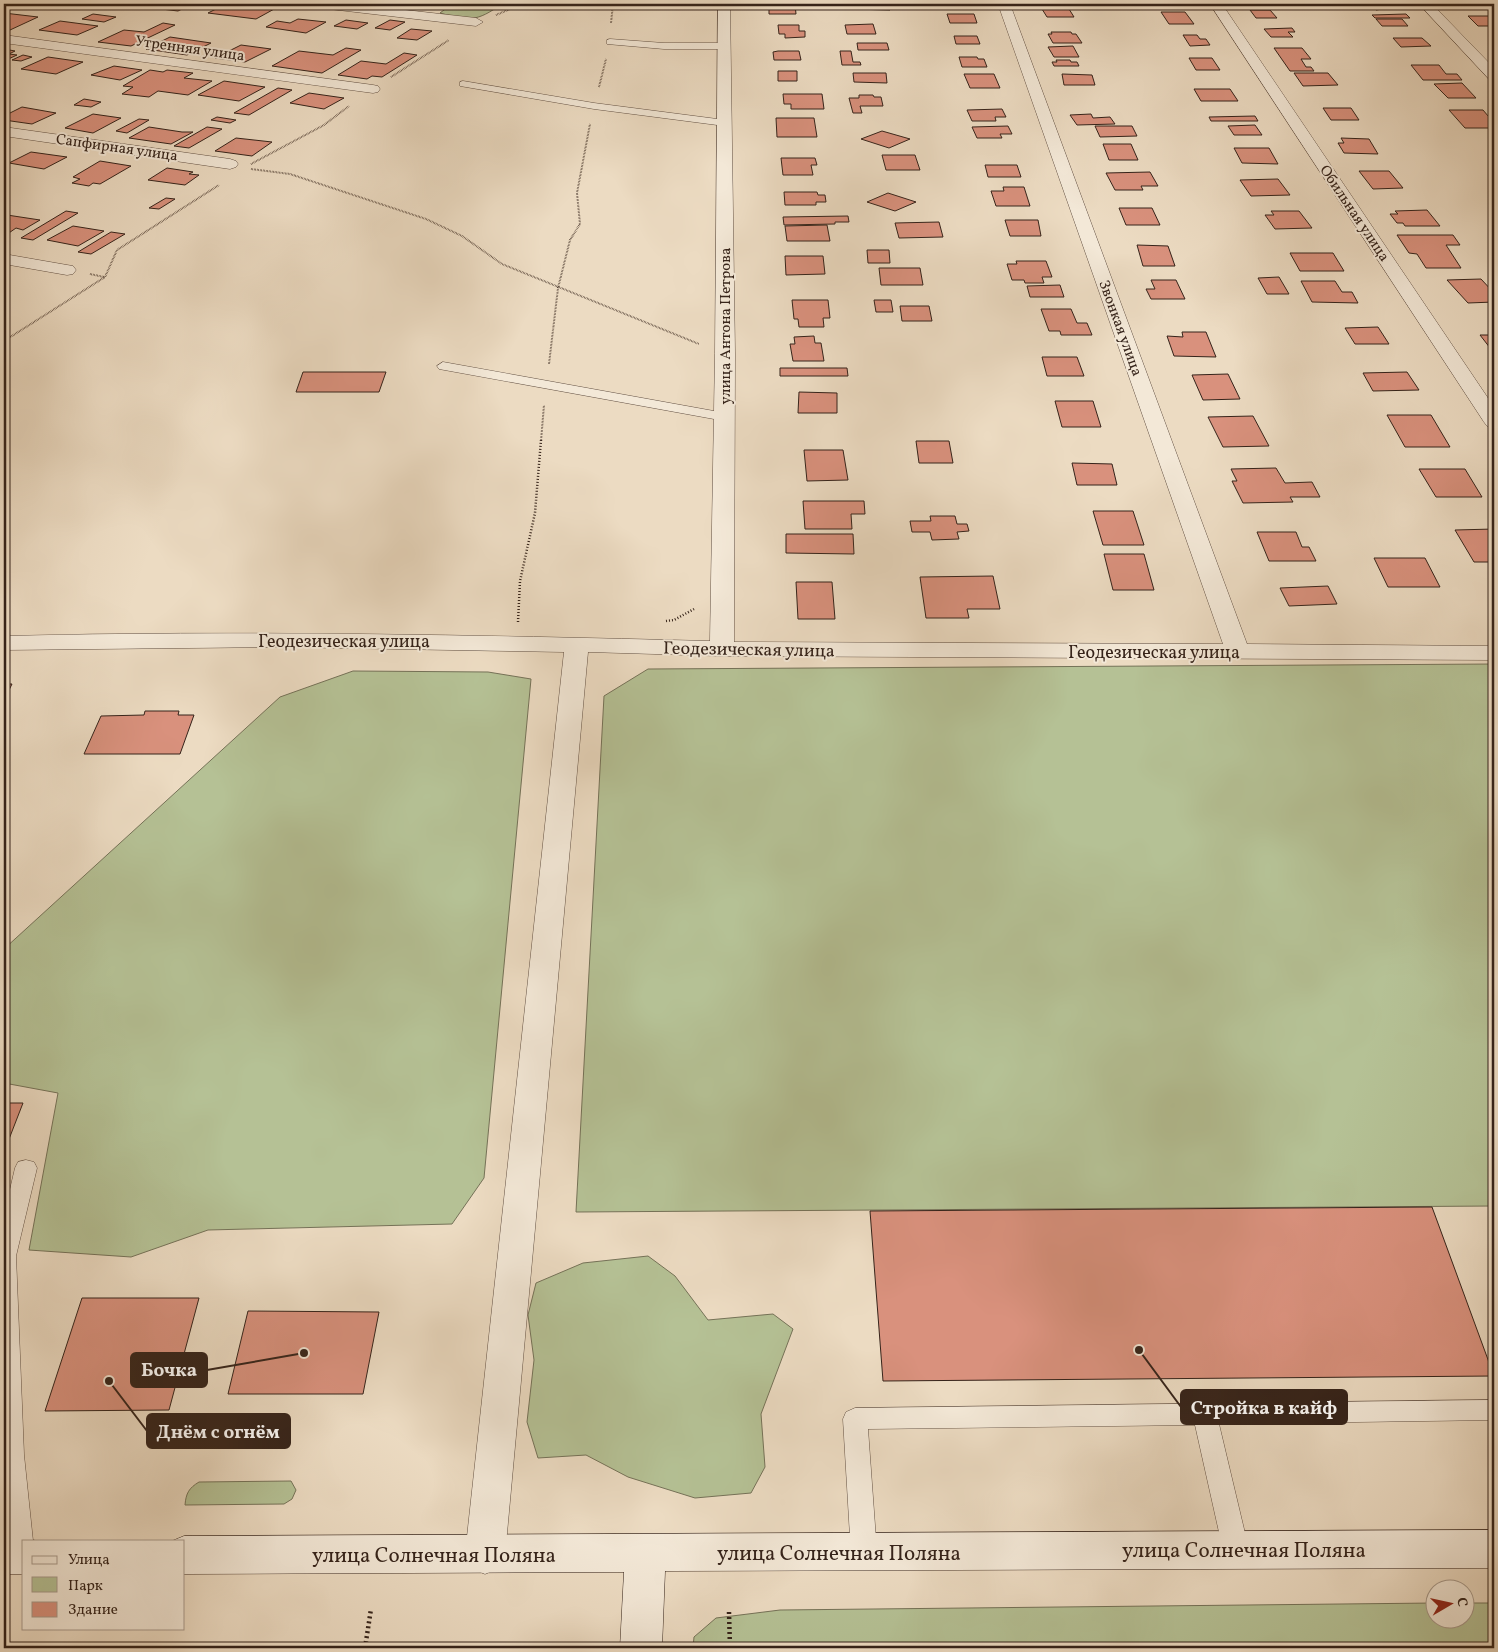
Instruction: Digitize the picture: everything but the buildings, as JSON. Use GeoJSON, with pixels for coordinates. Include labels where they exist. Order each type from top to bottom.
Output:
{"type":"FeatureCollection","features":[{"type":"Feature","properties":{"kind":"street"},"geometry":{"type":"LineString","coordinates":[[321,4],[476,22]]}},
{"type":"Feature","properties":{"kind":"street","name":"улица Антона Петрова"},"geometry":{"type":"LineString","coordinates":[[722,649],[722,528],[725,417],[724,4]]}},
{"type":"Feature","properties":{"kind":"street","name":"Звонкая улица"},"geometry":{"type":"LineString","coordinates":[[1004,4],[1238,652]]}},
{"type":"Feature","properties":{"kind":"street","name":"Обильная улица"},"geometry":{"type":"LineString","coordinates":[[1216,4],[1494,422]]}},
{"type":"Feature","properties":{"kind":"street"},"geometry":{"type":"LineString","coordinates":[[1425,4],[1494,76]]}},
{"type":"Feature","properties":{"kind":"street","name":"Утренняя улица"},"geometry":{"type":"LineString","coordinates":[[4,39],[373,89]]}},
{"type":"Feature","properties":{"kind":"street","name":"Сапфирная улица"},"geometry":{"type":"LineString","coordinates":[[4,131],[230,164]]}},
{"type":"Feature","properties":{"kind":"street"},"geometry":{"type":"LineString","coordinates":[[4,259],[67,270]]}},
{"type":"Feature","properties":{"kind":"street","name":"Геодезическая улица"},"geometry":{"type":"LineString","coordinates":[[4,643],[281,640],[516,643],[722,649],[1494,653]]}},
{"type":"Feature","properties":{"kind":"street"},"geometry":{"type":"LineString","coordinates":[[485,1555],[571,690],[577,646]]}},
{"type":"Feature","properties":{"kind":"street","name":"улица Солнечная Поляна"},"geometry":{"type":"LineString","coordinates":[[185,1555],[1494,1549]]}},
{"type":"Feature","properties":{"kind":"street"},"geometry":{"type":"LineString","coordinates":[[641,1648],[645,1554]]}},
{"type":"Feature","properties":{"kind":"lane"},"geometry":{"type":"LineString","coordinates":[[610,42],[664,46],[723,46]]}},
{"type":"Feature","properties":{"kind":"lane"},"geometry":{"type":"LineString","coordinates":[[463,84],[594,106],[725,123]]}},
{"type":"Feature","properties":{"kind":"lane"},"geometry":{"type":"LineString","coordinates":[[444,366],[725,417]]}},
{"type":"Feature","properties":{"kind":"lane"},"geometry":{"type":"LineString","coordinates":[[17,1555],[8,1451],[4,1256],[26,1168]]}},
{"type":"Feature","properties":{"kind":"lane"},"geometry":{"type":"LineString","coordinates":[[864,1553],[855,1420],[1494,1410]]}},
{"type":"Feature","properties":{"kind":"lane"},"geometry":{"type":"LineString","coordinates":[[1205,1415],[1236,1550]]}},
{"type":"Feature","properties":{"kind":"path"},"geometry":{"type":"LineString","coordinates":[[476,22],[373,89],[324,125],[245,168],[290,174],[426,219],[462,236],[502,264],[725,354]]}},
{"type":"Feature","properties":{"kind":"path"},"geometry":{"type":"LineString","coordinates":[[518,618],[520,581],[535,513],[546,384],[558,288],[570,240],[580,224],[577,193],[594,106],[610,42]]}},
{"type":"Feature","properties":{"kind":"path"},"geometry":{"type":"LineString","coordinates":[[4,341],[104,277],[117,250],[221,183]]}},
{"type":"Feature","properties":{"kind":"path"},"geometry":{"type":"LineString","coordinates":[[365,1648],[371,1609]]}},
{"type":"Feature","properties":{"kind":"path"},"geometry":{"type":"LineString","coordinates":[[730,1612],[730,1648]]}},
{"type":"Feature","properties":{"kind":"green space"},"geometry":{"type":"Polygon","coordinates":[[[452,4],[502,4],[479,17],[459,18],[440,13],[452,4]]]}},
{"type":"Feature","properties":{"kind":"green space"},"geometry":{"type":"Polygon","coordinates":[[[1494,664],[1494,1206],[576,1212],[604,696],[648,669],[1494,664]]]}},
{"type":"Feature","properties":{"kind":"green space"},"geometry":{"type":"Polygon","coordinates":[[[353,671],[488,672],[531,679],[484,1178],[452,1224],[208,1230],[131,1257],[29,1250],[58,1093],[4,1083],[4,949],[280,697],[353,671]]]}},
{"type":"Feature","properties":{"kind":"green space"},"geometry":{"type":"Polygon","coordinates":[[[648,1256],[675,1276],[708,1320],[773,1314],[793,1329],[761,1414],[765,1467],[751,1493],[695,1498],[628,1477],[586,1455],[538,1458],[527,1422],[534,1360],[528,1315],[536,1283],[583,1263],[648,1256]]]}},
{"type":"Feature","properties":{"kind":"green space"},"geometry":{"type":"Polygon","coordinates":[[[291,1481],[296,1490],[292,1499],[284,1504],[185,1505],[189,1491],[199,1482],[291,1481]]]}},
{"type":"Feature","properties":{"kind":"green space"},"geometry":{"type":"Polygon","coordinates":[[[1426,1603],[1426,1630],[1476,1630],[1476,1603],[1494,1603],[1494,1648],[693,1648],[694,1637],[716,1618],[780,1610],[1426,1603]]]}},
{"type":"Feature","properties":{"kind":"place","name":"Стройка в кайф"},"geometry":{"type":"Point","coordinates":[1139,1350]}},
{"type":"Feature","properties":{"kind":"place","name":"Бочка"},"geometry":{"type":"Point","coordinates":[304,1353]}},
{"type":"Feature","properties":{"kind":"place","name":"Днём с огнём"},"geometry":{"type":"Point","coordinates":[109,1381]}}]}
